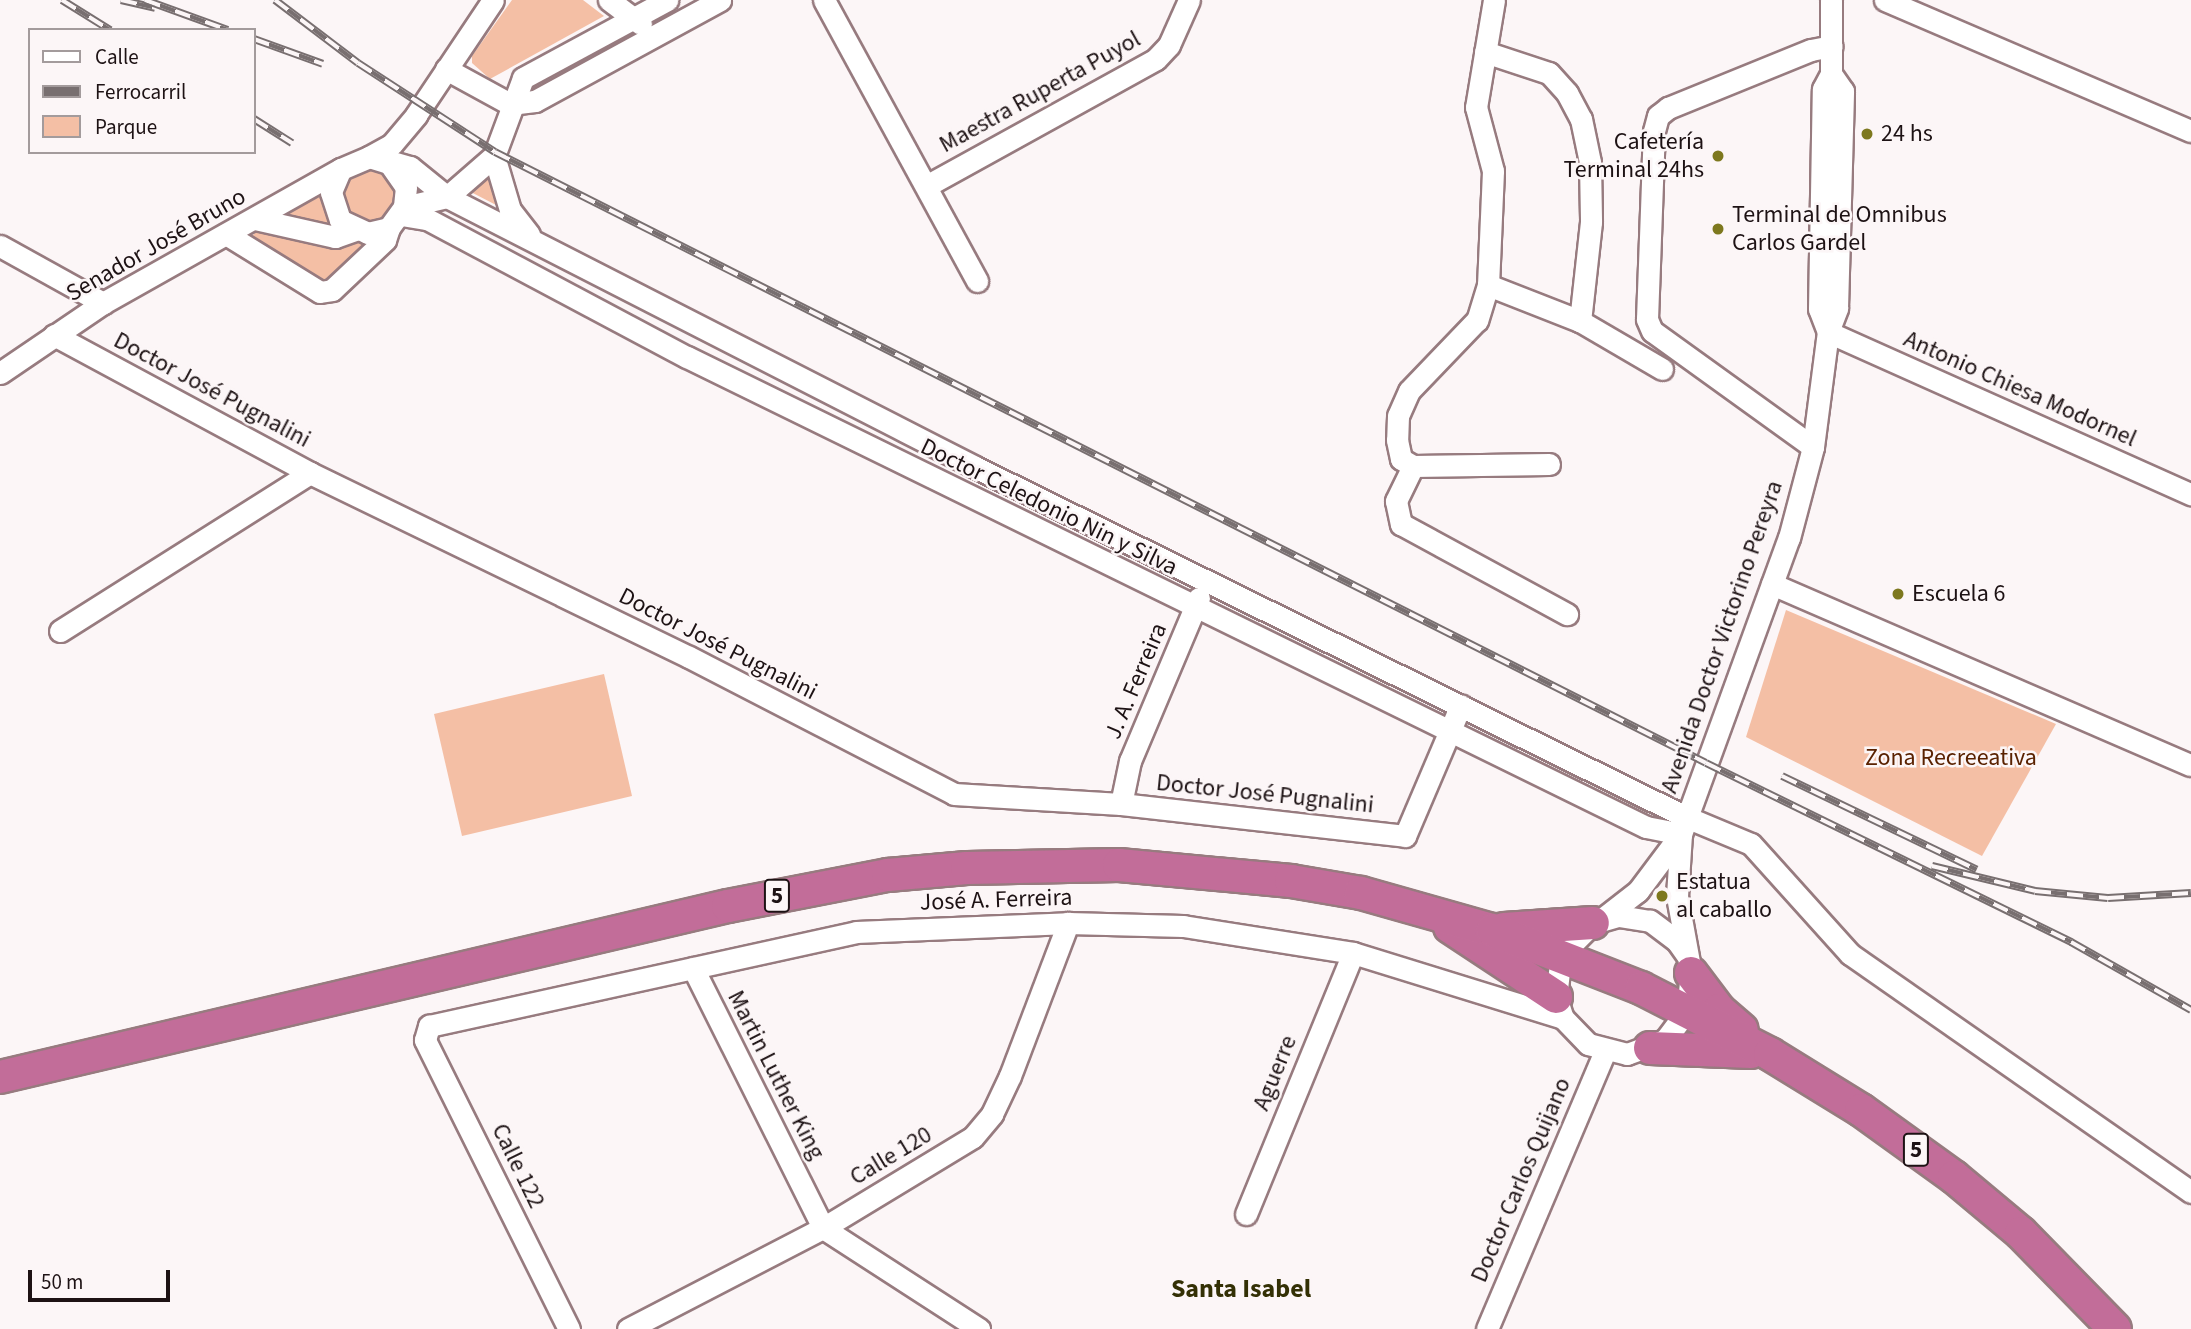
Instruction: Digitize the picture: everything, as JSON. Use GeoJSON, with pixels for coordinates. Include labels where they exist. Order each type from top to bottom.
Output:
{"type":"FeatureCollection","features":[{"type":"Feature","properties":{"kind":"highway","name":"5"},"geometry":{"type":"LineString","coordinates":[[0,1077],[728,906],[888,875],[990,867],[1119,865],[1291,881],[1422,910],[1492,930],[1561,955],[1687,1012],[1770,1054],[1861,1110],[1954,1177],[2021,1233],[2115,1329]]}},
{"type":"Feature","properties":{"kind":"highway"},"geometry":{"type":"LineString","coordinates":[[1422,910],[1560,1008]]}},
{"type":"Feature","properties":{"kind":"highway"},"geometry":{"type":"LineString","coordinates":[[1492,930],[1598,921]]}},
{"type":"Feature","properties":{"kind":"highway"},"geometry":{"type":"LineString","coordinates":[[1688,964],[1719,1010],[1770,1054]]}},
{"type":"Feature","properties":{"kind":"highway"},"geometry":{"type":"LineString","coordinates":[[1650,1048],[1770,1054]]}},
{"type":"Feature","properties":{"kind":"street"},"geometry":{"type":"LineString","coordinates":[[609,0],[655,34]]}},
{"type":"Feature","properties":{"kind":"street"},"geometry":{"type":"LineString","coordinates":[[487,2],[446,69],[392,144],[375,158],[341,169],[332,185],[332,203],[340,220],[355,230],[368,233],[398,217],[447,197],[494,156],[510,104],[523,78],[667,0]]}},
{"type":"Feature","properties":{"kind":"street"},"geometry":{"type":"LineString","coordinates":[[446,69],[510,104],[535,101],[720,0]]}},
{"type":"Feature","properties":{"kind":"street"},"geometry":{"type":"LineString","coordinates":[[824,0],[928,185],[978,281]]}},
{"type":"Feature","properties":{"kind":"street","name":"Maestra Ruperta Puyol"},"geometry":{"type":"LineString","coordinates":[[928,185],[1156,59],[1169,45],[1189,0]]}},
{"type":"Feature","properties":{"kind":"street"},"geometry":{"type":"LineString","coordinates":[[1494,0],[1476,107],[1493,171],[1489,285],[1477,320],[1409,391],[1398,416],[1401,458],[1413,466],[1549,464]]}},
{"type":"Feature","properties":{"kind":"street","name":"Avenida Doctor Victorino Pereyra"},"geometry":{"type":"LineString","coordinates":[[1683,825],[1772,584],[1813,447],[1828,332],[1819,309],[1823,89],[1831,74],[1831,0]]}},
{"type":"Feature","properties":{"kind":"street"},"geometry":{"type":"LineString","coordinates":[[1885,0],[2191,131]]}},
{"type":"Feature","properties":{"kind":"street"},"geometry":{"type":"LineString","coordinates":[[1813,447],[1652,331],[1647,319],[1654,131],[1658,116],[1668,108],[1811,50],[1832,46]]}},
{"type":"Feature","properties":{"kind":"street"},"geometry":{"type":"LineString","coordinates":[[1485,52],[1549,73],[1567,93],[1581,120],[1590,162],[1591,222],[1580,321]]}},
{"type":"Feature","properties":{"kind":"street"},"geometry":{"type":"LineString","coordinates":[[494,156],[510,210],[533,238]]}},
{"type":"Feature","properties":{"kind":"street"},"geometry":{"type":"LineString","coordinates":[[226,234],[320,292],[332,290],[385,240],[398,217],[405,187],[399,173],[375,158]]}},
{"type":"Feature","properties":{"kind":"street","name":"Doctor Celedonio Nin y Silva"},"geometry":{"type":"LineString","coordinates":[[375,158],[410,167],[447,197],[533,238],[702,329],[975,467],[1461,705],[1683,825]]}},
{"type":"Feature","properties":{"kind":"street","name":"Senador José Bruno"},"geometry":{"type":"LineString","coordinates":[[0,373],[103,303],[341,169]]}},
{"type":"Feature","properties":{"kind":"street","name":"Doctor Celedonio Nin y Silva"},"geometry":{"type":"LineString","coordinates":[[398,217],[427,219],[520,264],[687,357],[1195,609],[1646,827],[1683,825]]}},
{"type":"Feature","properties":{"kind":"street"},"geometry":{"type":"LineString","coordinates":[[255,219],[335,237],[355,230]]}},
{"type":"Feature","properties":{"kind":"street"},"geometry":{"type":"LineString","coordinates":[[0,246],[103,303]]}},
{"type":"Feature","properties":{"kind":"street"},"geometry":{"type":"LineString","coordinates":[[1489,285],[1580,321],[1662,369]]}},
{"type":"Feature","properties":{"kind":"street"},"geometry":{"type":"LineString","coordinates":[[687,357],[702,329]]}},
{"type":"Feature","properties":{"kind":"street","name":"Antonio Chiesa Modornel"},"geometry":{"type":"LineString","coordinates":[[1828,332],[2191,494]]}},
{"type":"Feature","properties":{"kind":"street","name":"Doctor José Pugnalini"},"geometry":{"type":"LineString","coordinates":[[54,335],[310,473],[690,657],[954,794],[1121,804],[1405,836],[1449,732]]}},
{"type":"Feature","properties":{"kind":"street"},"geometry":{"type":"LineString","coordinates":[[1413,466],[1396,501],[1401,524],[1567,614]]}},
{"type":"Feature","properties":{"kind":"street"},"geometry":{"type":"LineString","coordinates":[[962,494],[975,467]]}},
{"type":"Feature","properties":{"kind":"street"},"geometry":{"type":"LineString","coordinates":[[60,631],[310,473]]}},
{"type":"Feature","properties":{"kind":"street","name":"J. A. Ferreira"},"geometry":{"type":"LineString","coordinates":[[1121,804],[1130,761],[1206,580]]}},
{"type":"Feature","properties":{"kind":"street"},"geometry":{"type":"LineString","coordinates":[[1772,584],[2191,765]]}},
{"type":"Feature","properties":{"kind":"street"},"geometry":{"type":"LineString","coordinates":[[1449,732],[1461,705]]}},
{"type":"Feature","properties":{"kind":"street"},"geometry":{"type":"LineString","coordinates":[[1683,825],[1677,896],[1688,964],[1687,1012],[1672,1033],[1650,1048],[1628,1054],[1605,1051],[1588,1044],[1560,1008],[1561,955],[1598,921],[1638,891],[1683,825]]}},
{"type":"Feature","properties":{"kind":"street"},"geometry":{"type":"LineString","coordinates":[[1683,825],[1751,844],[1850,954],[2191,1192]]}},
{"type":"Feature","properties":{"kind":"street"},"geometry":{"type":"LineString","coordinates":[[1598,921],[1626,916],[1650,921],[1671,935],[1688,964]]}},
{"type":"Feature","properties":{"kind":"street","name":"José A. Ferreira"},"geometry":{"type":"LineString","coordinates":[[429,1026],[856,932],[1068,923],[1183,926],[1353,953],[1560,1008]]}},
{"type":"Feature","properties":{"kind":"street","name":"Calle 120"},"geometry":{"type":"LineString","coordinates":[[628,1329],[823,1228],[973,1137],[992,1114],[1068,923]]}},
{"type":"Feature","properties":{"kind":"street","name":"Aguerre"},"geometry":{"type":"LineString","coordinates":[[1246,1214],[1353,953]]}},
{"type":"Feature","properties":{"kind":"street","name":"Martin Luther King"},"geometry":{"type":"LineString","coordinates":[[693,968],[823,1228]]}},
{"type":"Feature","properties":{"kind":"street","name":"Calle 122"},"geometry":{"type":"LineString","coordinates":[[429,1026],[425,1040],[569,1329]]}},
{"type":"Feature","properties":{"kind":"street","name":"Doctor Carlos Quijano"},"geometry":{"type":"LineString","coordinates":[[1487,1329],[1605,1051]]}},
{"type":"Feature","properties":{"kind":"street"},"geometry":{"type":"LineString","coordinates":[[823,1228],[979,1329]]}},
{"type":"Feature","properties":{"kind":"green space"},"geometry":{"type":"Polygon","coordinates":[[[512,0],[583,0],[604,16],[490,79],[472,63],[472,56],[512,0]]]}},
{"type":"Feature","properties":{"kind":"green space"},"geometry":{"type":"Polygon","coordinates":[[[369,169],[388,176],[395,195],[388,214],[369,221],[350,214],[343,195],[350,176],[369,169]]]}},
{"type":"Feature","properties":{"kind":"green space"},"geometry":{"type":"Polygon","coordinates":[[[490,169],[494,196],[496,205],[467,190],[490,169]]]}},
{"type":"Feature","properties":{"kind":"green space"},"geometry":{"type":"Polygon","coordinates":[[[322,191],[329,228],[272,217],[322,191]]]}},
{"type":"Feature","properties":{"kind":"green space"},"geometry":{"type":"Polygon","coordinates":[[[256,230],[324,248],[380,234],[328,283],[318,285],[251,239],[256,230]]]}},
{"type":"Feature","properties":{"kind":"green space","name":"Zona Recreeativa"},"geometry":{"type":"Polygon","coordinates":[[[1786,610],[2056,724],[1982,856],[1746,737],[1786,610]]]}},
{"type":"Feature","properties":{"kind":"green space"},"geometry":{"type":"Polygon","coordinates":[[[604,674],[632,796],[462,836],[434,714],[604,674]]]}},
{"type":"Feature","properties":{"kind":"railway"},"geometry":{"type":"LineString","coordinates":[[62,0],[107,28]]}},
{"type":"Feature","properties":{"kind":"railway"},"geometry":{"type":"LineString","coordinates":[[121,0],[155,8]]}},
{"type":"Feature","properties":{"kind":"railway"},"geometry":{"type":"LineString","coordinates":[[145,0],[222,28]]}},
{"type":"Feature","properties":{"kind":"railway"},"geometry":{"type":"LineString","coordinates":[[275,0],[358,63],[495,152],[1706,763],[2071,942],[2191,1010]]}},
{"type":"Feature","properties":{"kind":"railway"},"geometry":{"type":"LineString","coordinates":[[256,40],[323,64]]}},
{"type":"Feature","properties":{"kind":"railway"},"geometry":{"type":"LineString","coordinates":[[256,120],[292,143]]}},
{"type":"Feature","properties":{"kind":"railway"},"geometry":{"type":"LineString","coordinates":[[1782,776],[1977,870]]}},
{"type":"Feature","properties":{"kind":"railway"},"geometry":{"type":"LineString","coordinates":[[1932,866],[2035,891],[2108,898],[2191,893]]}},
{"type":"Feature","properties":{"kind":"place","name":"24 hs"},"geometry":{"type":"Point","coordinates":[1867,134]}},
{"type":"Feature","properties":{"kind":"place","name":"Cafetería Terminal 24hs"},"geometry":{"type":"Point","coordinates":[1718,156]}},
{"type":"Feature","properties":{"kind":"place","name":"Terminal de Omnibus Carlos Gardel"},"geometry":{"type":"Point","coordinates":[1718,229]}},
{"type":"Feature","properties":{"kind":"place","name":"Escuela 6"},"geometry":{"type":"Point","coordinates":[1898,594]}},
{"type":"Feature","properties":{"kind":"place","name":"Estatua al caballo"},"geometry":{"type":"Point","coordinates":[1662,896]}},
{"type":"Feature","properties":{"kind":"district","name":"Santa Isabel"},"geometry":{"type":"Point","coordinates":[1241,1289]}}]}
